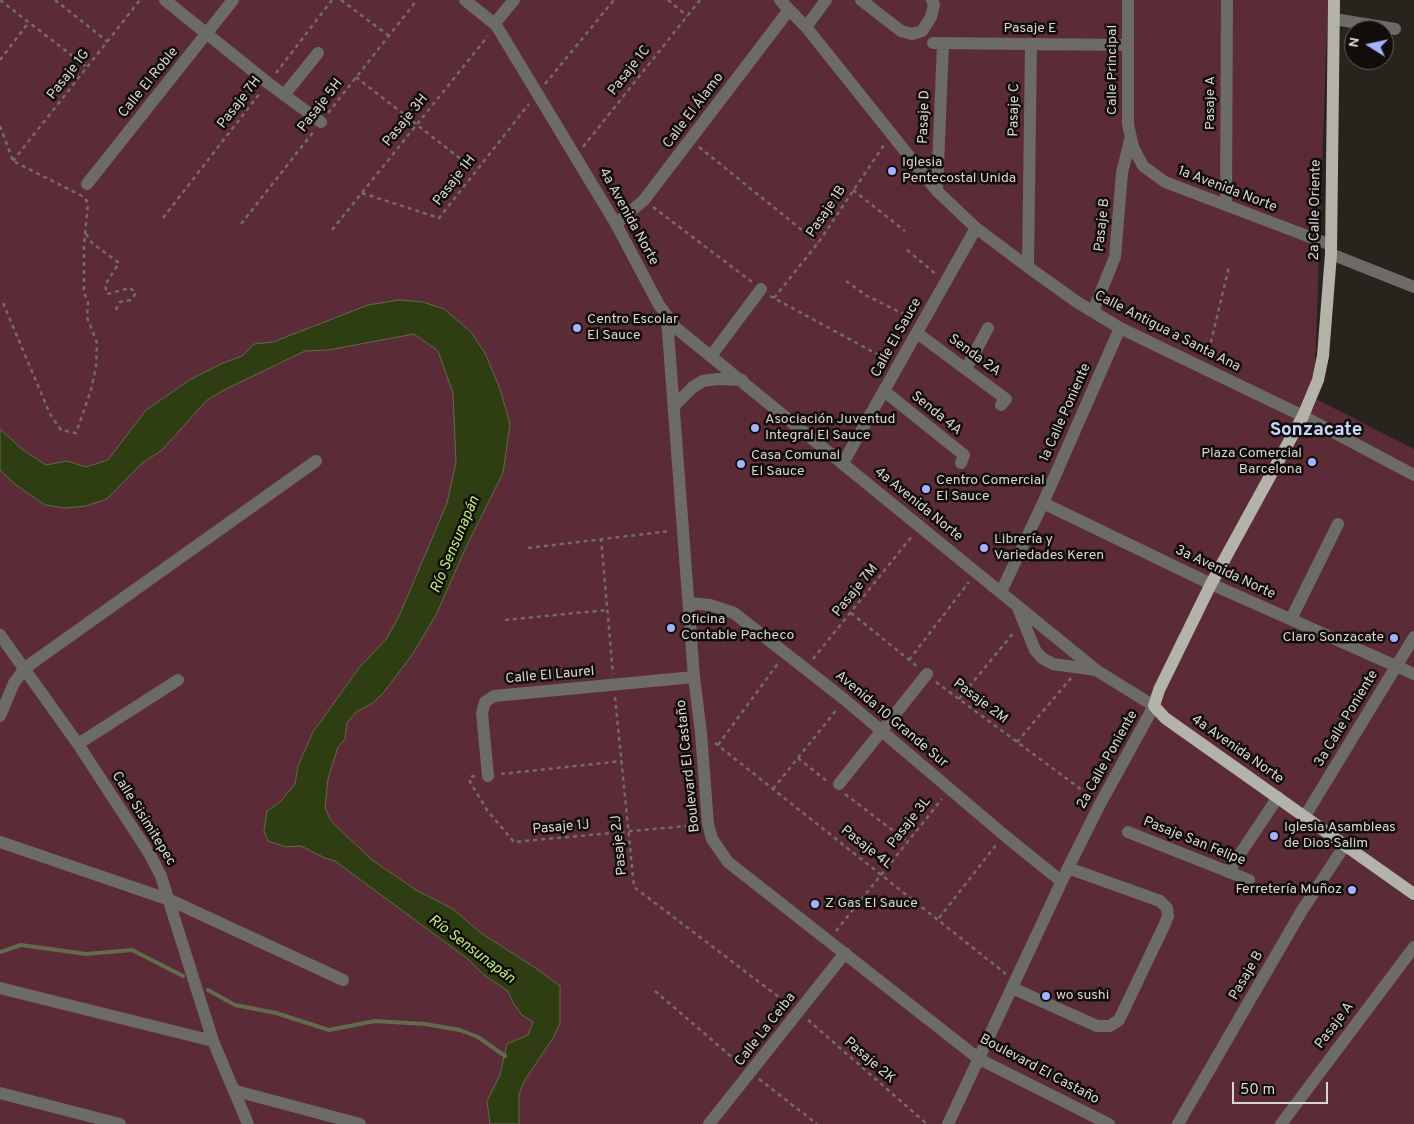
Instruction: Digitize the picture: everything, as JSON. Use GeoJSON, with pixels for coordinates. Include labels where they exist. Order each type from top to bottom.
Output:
{"type":"FeatureCollection","features":[{"type":"Feature","properties":{"kind":"main road","name":"2a Calle Oriente"},"geometry":{"type":"LineString","coordinates":[[1304,416],[1312,399],[1323,356],[1331,249],[1334,0]]}},
{"type":"Feature","properties":{"kind":"main road","name":"2a Calle Poniente"},"geometry":{"type":"LineString","coordinates":[[1154,706],[1159,690],[1211,584],[1304,416]]}},
{"type":"Feature","properties":{"kind":"main road","name":"4a Avenida Norte"},"geometry":{"type":"LineString","coordinates":[[1154,706],[1165,718],[1414,894]]}},
{"type":"Feature","properties":{"kind":"street"},"geometry":{"type":"LineString","coordinates":[[165,0],[268,83],[321,122]]}},
{"type":"Feature","properties":{"kind":"street","name":"Calle El Roble"},"geometry":{"type":"LineString","coordinates":[[87,184],[208,34],[233,0]]}},
{"type":"Feature","properties":{"kind":"street","name":"4a Avenida Norte"},"geometry":{"type":"LineString","coordinates":[[465,0],[495,24],[616,224],[667,318],[1096,670],[1154,706]]}},
{"type":"Feature","properties":{"kind":"street"},"geometry":{"type":"LineString","coordinates":[[495,24],[514,0]]}},
{"type":"Feature","properties":{"kind":"street"},"geometry":{"type":"LineString","coordinates":[[806,27],[826,0]]}},
{"type":"Feature","properties":{"kind":"street"},"geometry":{"type":"LineString","coordinates":[[860,0],[901,31],[912,34],[922,31],[931,17],[934,5],[932,0]]}},
{"type":"Feature","properties":{"kind":"street","name":"Calle Principal"},"geometry":{"type":"LineString","coordinates":[[1128,0],[1128,124],[1130,140]]}},
{"type":"Feature","properties":{"kind":"street","name":"Pasaje A"},"geometry":{"type":"LineString","coordinates":[[1226,206],[1227,0]]}},
{"type":"Feature","properties":{"kind":"street","name":"Calle Antigua a Santa Ana"},"geometry":{"type":"LineString","coordinates":[[784,5],[806,27],[937,192],[976,228],[1028,267],[1093,312],[1120,328],[1304,416],[1414,475]]}},
{"type":"Feature","properties":{"kind":"street","name":"Calle El Álamo"},"geometry":{"type":"LineString","coordinates":[[616,224],[634,211],[691,140],[784,5]]}},
{"type":"Feature","properties":{"kind":"street"},"geometry":{"type":"LineString","coordinates":[[1334,19],[1395,29]]}},
{"type":"Feature","properties":{"kind":"street","name":"Pasaje E"},"geometry":{"type":"LineString","coordinates":[[938,43],[1127,44]]}},
{"type":"Feature","properties":{"kind":"street","name":"Pasaje D"},"geometry":{"type":"LineString","coordinates":[[937,192],[938,43]]}},
{"type":"Feature","properties":{"kind":"street","name":"Pasaje C"},"geometry":{"type":"LineString","coordinates":[[1028,267],[1030,44]]}},
{"type":"Feature","properties":{"kind":"street"},"geometry":{"type":"LineString","coordinates":[[284,95],[318,53]]}},
{"type":"Feature","properties":{"kind":"street","name":"1a Avenida Norte"},"geometry":{"type":"LineString","coordinates":[[1130,140],[1143,166],[1153,176],[1331,249],[1414,287]]}},
{"type":"Feature","properties":{"kind":"street","name":"Pasaje B"},"geometry":{"type":"LineString","coordinates":[[1093,312],[1116,257],[1122,172],[1130,140]]}},
{"type":"Feature","properties":{"kind":"street","name":"Calle El Sauce"},"geometry":{"type":"LineString","coordinates":[[844,463],[976,228]]}},
{"type":"Feature","properties":{"kind":"street"},"geometry":{"type":"LineString","coordinates":[[712,356],[761,289]]}},
{"type":"Feature","properties":{"kind":"street","name":"Boulevard El Castaño"},"geometry":{"type":"LineString","coordinates":[[667,318],[694,677],[701,733],[708,824],[712,838],[728,862],[979,1059],[1109,1124]]}},
{"type":"Feature","properties":{"kind":"street","name":"Senda 2A"},"geometry":{"type":"LineString","coordinates":[[920,328],[966,369],[1006,399],[1001,405]]}},
{"type":"Feature","properties":{"kind":"street"},"geometry":{"type":"LineString","coordinates":[[966,369],[988,328]]}},
{"type":"Feature","properties":{"kind":"street","name":"1a Calle Poniente"},"geometry":{"type":"LineString","coordinates":[[1001,592],[1043,503],[1120,328]]}},
{"type":"Feature","properties":{"kind":"street"},"geometry":{"type":"LineString","coordinates":[[674,406],[693,387],[702,381],[717,379],[742,380]]}},
{"type":"Feature","properties":{"kind":"street","name":"Senda 4A"},"geometry":{"type":"LineString","coordinates":[[884,391],[964,455],[961,463]]}},
{"type":"Feature","properties":{"kind":"street"},"geometry":{"type":"LineString","coordinates":[[0,716],[14,684],[25,668],[316,461]]}},
{"type":"Feature","properties":{"kind":"street","name":"3a Avenida Norte"},"geometry":{"type":"LineString","coordinates":[[1043,503],[1211,584],[1414,674]]}},
{"type":"Feature","properties":{"kind":"street"},"geometry":{"type":"LineString","coordinates":[[1290,619],[1338,524]]}},
{"type":"Feature","properties":{"kind":"street","name":"Avenida 10 Grande Sur"},"geometry":{"type":"LineString","coordinates":[[690,604],[710,605],[734,613],[844,699],[1061,881]]}},
{"type":"Feature","properties":{"kind":"street"},"geometry":{"type":"LineString","coordinates":[[1017,606],[1035,650],[1042,658],[1053,664],[1096,670]]}},
{"type":"Feature","properties":{"kind":"street","name":"Calle Sisimitepec"},"geometry":{"type":"LineString","coordinates":[[0,635],[78,744],[149,853],[161,876],[213,1041],[236,1091],[248,1124]]}},
{"type":"Feature","properties":{"kind":"street","name":"3a Calle Poniente"},"geometry":{"type":"LineString","coordinates":[[1305,816],[1414,638]]}},
{"type":"Feature","properties":{"kind":"street"},"geometry":{"type":"LineString","coordinates":[[838,787],[927,674]]}},
{"type":"Feature","properties":{"kind":"street","name":"Calle El Laurel"},"geometry":{"type":"LineString","coordinates":[[488,776],[482,713],[485,702],[494,696],[694,677]]}},
{"type":"Feature","properties":{"kind":"street"},"geometry":{"type":"LineString","coordinates":[[78,744],[178,680]]}},
{"type":"Feature","properties":{"kind":"street","name":"2a Calle Poniente"},"geometry":{"type":"LineString","coordinates":[[948,1124],[1061,881],[1100,804],[1154,706]]}},
{"type":"Feature","properties":{"kind":"street"},"geometry":{"type":"LineString","coordinates":[[1228,872],[1278,797]]}},
{"type":"Feature","properties":{"kind":"street","name":"Pasaje San Felipe"},"geometry":{"type":"LineString","coordinates":[[1128,832],[1249,880]]}},
{"type":"Feature","properties":{"kind":"street"},"geometry":{"type":"LineString","coordinates":[[0,842],[170,900],[343,980]]}},
{"type":"Feature","properties":{"kind":"street","name":"Pasaje B"},"geometry":{"type":"LineString","coordinates":[[1178,1124],[1301,912],[1345,845]]}},
{"type":"Feature","properties":{"kind":"street"},"geometry":{"type":"LineString","coordinates":[[1014,985],[1097,1026],[1110,1026],[1118,1020],[1164,926],[1168,916],[1167,908],[1160,901],[1068,868]]}},
{"type":"Feature","properties":{"kind":"street","name":"Pasaje A"},"geometry":{"type":"LineString","coordinates":[[1281,1124],[1414,947]]}},
{"type":"Feature","properties":{"kind":"street","name":"Calle La Ceiba"},"geometry":{"type":"LineString","coordinates":[[709,1124],[845,953]]}},
{"type":"Feature","properties":{"kind":"street"},"geometry":{"type":"LineString","coordinates":[[0,988],[213,1041]]}},
{"type":"Feature","properties":{"kind":"street"},"geometry":{"type":"LineString","coordinates":[[236,1091],[360,1124]]}},
{"type":"Feature","properties":{"kind":"street"},"geometry":{"type":"LineString","coordinates":[[0,1092],[120,1124]]}},
{"type":"Feature","properties":{"kind":"path"},"geometry":{"type":"LineString","coordinates":[[0,0],[88,68]]}},
{"type":"Feature","properties":{"kind":"path"},"geometry":{"type":"LineString","coordinates":[[55,0],[108,42]]}},
{"type":"Feature","properties":{"kind":"path","name":"Pasaje 1G"},"geometry":{"type":"LineString","coordinates":[[13,161],[140,0]]}},
{"type":"Feature","properties":{"kind":"path","name":"Pasaje 7H"},"geometry":{"type":"LineString","coordinates":[[163,218],[332,0]]}},
{"type":"Feature","properties":{"kind":"path"},"geometry":{"type":"LineString","coordinates":[[340,0],[389,36]]}},
{"type":"Feature","properties":{"kind":"path","name":"Pasaje 5H"},"geometry":{"type":"LineString","coordinates":[[241,224],[417,0]]}},
{"type":"Feature","properties":{"kind":"path","name":"Pasaje 1H"},"geometry":{"type":"LineString","coordinates":[[362,193],[439,218],[614,0]]}},
{"type":"Feature","properties":{"kind":"path"},"geometry":{"type":"LineString","coordinates":[[668,0],[687,16]]}},
{"type":"Feature","properties":{"kind":"path","name":"Pasaje 1C"},"geometry":{"type":"LineString","coordinates":[[576,156],[700,0]]}},
{"type":"Feature","properties":{"kind":"path"},"geometry":{"type":"LineString","coordinates":[[0,60],[29,22]]}},
{"type":"Feature","properties":{"kind":"path","name":"Pasaje 3H"},"geometry":{"type":"LineString","coordinates":[[332,230],[495,24]]}},
{"type":"Feature","properties":{"kind":"path"},"geometry":{"type":"LineString","coordinates":[[356,77],[476,171]]}},
{"type":"Feature","properties":{"kind":"path"},"geometry":{"type":"LineString","coordinates":[[0,126],[13,161],[84,197],[88,203],[85,233],[86,317],[97,343],[96,367],[91,390],[76,434],[62,430],[50,414],[4,303]]}},
{"type":"Feature","properties":{"kind":"path","name":"Pasaje 1B"},"geometry":{"type":"LineString","coordinates":[[774,298],[818,243],[891,134]]}},
{"type":"Feature","properties":{"kind":"path"},"geometry":{"type":"LineString","coordinates":[[691,140],[818,243]]}},
{"type":"Feature","properties":{"kind":"path"},"geometry":{"type":"LineString","coordinates":[[853,190],[905,231]]}},
{"type":"Feature","properties":{"kind":"path"},"geometry":{"type":"LineString","coordinates":[[85,233],[92,243],[119,263],[105,285],[107,294],[130,288],[136,293],[131,300],[120,302],[115,311]]}},
{"type":"Feature","properties":{"kind":"path"},"geometry":{"type":"LineString","coordinates":[[907,250],[946,282]]}},
{"type":"Feature","properties":{"kind":"path"},"geometry":{"type":"LineString","coordinates":[[1204,369],[1229,267]]}},
{"type":"Feature","properties":{"kind":"path"},"geometry":{"type":"LineString","coordinates":[[846,281],[920,328]]}},
{"type":"Feature","properties":{"kind":"path","name":"Pasaje 7M"},"geometry":{"type":"LineString","coordinates":[[805,668],[920,525]]}},
{"type":"Feature","properties":{"kind":"path"},"geometry":{"type":"LineString","coordinates":[[528,548],[682,530]]}},
{"type":"Feature","properties":{"kind":"path","name":"Pasaje 2J"},"geometry":{"type":"LineString","coordinates":[[601,538],[634,887],[799,1012]]}},
{"type":"Feature","properties":{"kind":"path"},"geometry":{"type":"LineString","coordinates":[[909,660],[977,572]]}},
{"type":"Feature","properties":{"kind":"path"},"geometry":{"type":"LineString","coordinates":[[505,620],[607,610]]}},
{"type":"Feature","properties":{"kind":"path","name":"Pasaje 2M"},"geometry":{"type":"LineString","coordinates":[[851,613],[959,700],[1100,804]]}},
{"type":"Feature","properties":{"kind":"path"},"geometry":{"type":"LineString","coordinates":[[959,700],[1024,621]]}},
{"type":"Feature","properties":{"kind":"path"},"geometry":{"type":"LineString","coordinates":[[718,746],[786,652]]}},
{"type":"Feature","properties":{"kind":"path"},"geometry":{"type":"LineString","coordinates":[[1017,742],[1079,668]]}},
{"type":"Feature","properties":{"kind":"path"},"geometry":{"type":"LineString","coordinates":[[773,789],[844,699]]}},
{"type":"Feature","properties":{"kind":"path","name":"Pasaje 4L"},"geometry":{"type":"LineString","coordinates":[[701,733],[939,918],[1014,985]]}},
{"type":"Feature","properties":{"kind":"path"},"geometry":{"type":"LineString","coordinates":[[798,758],[908,842]]}},
{"type":"Feature","properties":{"kind":"path"},"geometry":{"type":"LineString","coordinates":[[488,776],[622,761]]}},
{"type":"Feature","properties":{"kind":"path","name":"Pasaje 1J"},"geometry":{"type":"LineString","coordinates":[[488,776],[470,777],[470,782],[487,810],[514,842],[708,824]]}},
{"type":"Feature","properties":{"kind":"path","name":"Pasaje 3L"},"geometry":{"type":"LineString","coordinates":[[829,940],[950,789]]}},
{"type":"Feature","properties":{"kind":"path"},"geometry":{"type":"LineString","coordinates":[[939,918],[1004,835]]}},
{"type":"Feature","properties":{"kind":"path"},"geometry":{"type":"LineString","coordinates":[[655,991],[751,1073],[816,1124]]}},
{"type":"Feature","properties":{"kind":"path","name":"Pasaje 2K"},"geometry":{"type":"LineString","coordinates":[[799,1012],[927,1124]]}},
{"type":"Feature","properties":{"kind":"shaded area"},"geometry":{"type":"Polygon","coordinates":[[[0,0],[1328,0],[1314,398],[1414,449],[1414,1124],[0,1124],[0,0]]]}},
{"type":"Feature","properties":{"kind":"water","name":"Río Sensunapán"},"geometry":{"type":"Polygon","coordinates":[[[399,300],[423,302],[444,309],[471,332],[485,353],[500,389],[510,424],[503,473],[466,547],[436,615],[412,655],[384,692],[373,703],[356,712],[347,723],[345,739],[338,747],[328,779],[325,808],[331,821],[372,860],[416,890],[453,909],[481,933],[560,986],[560,1023],[553,1038],[525,1080],[519,1094],[519,1124],[490,1124],[487,1101],[500,1075],[507,1044],[528,1035],[533,1022],[522,1015],[513,1003],[508,991],[484,975],[468,959],[335,861],[301,846],[286,847],[268,841],[264,831],[267,811],[280,802],[295,784],[298,766],[313,732],[359,668],[387,638],[400,614],[447,503],[456,462],[453,393],[438,351],[414,334],[328,350],[305,351],[207,400],[162,450],[141,464],[107,499],[86,506],[64,508],[45,505],[16,485],[0,470],[0,429],[23,450],[46,465],[67,461],[86,467],[108,460],[146,410],[191,379],[242,356],[254,344],[273,342],[368,305],[399,300]]]}},
{"type":"Feature","properties":{"kind":"waterway"},"geometry":{"type":"LineString","coordinates":[[0,952],[21,945],[86,954],[132,950],[183,976]]}},
{"type":"Feature","properties":{"kind":"waterway"},"geometry":{"type":"LineString","coordinates":[[208,990],[235,1005],[276,1013],[329,1030],[375,1021],[425,1024],[460,1030],[478,1037],[505,1056]]}},
{"type":"Feature","properties":{"kind":"place","name":"Iglesia Pentecostal Unida"},"geometry":{"type":"Point","coordinates":[892,171]}},
{"type":"Feature","properties":{"kind":"place","name":"Centro Escolar El Sauce"},"geometry":{"type":"Point","coordinates":[577,328]}},
{"type":"Feature","properties":{"kind":"place","name":"Asociación Juventud Integral El Sauce"},"geometry":{"type":"Point","coordinates":[755,428]}},
{"type":"Feature","properties":{"kind":"place","name":"Plaza Comercial Barcelona"},"geometry":{"type":"Point","coordinates":[1312,462]}},
{"type":"Feature","properties":{"kind":"place","name":"Casa Comunal El Sauce"},"geometry":{"type":"Point","coordinates":[741,464]}},
{"type":"Feature","properties":{"kind":"place","name":"Centro Comercial El Sauce"},"geometry":{"type":"Point","coordinates":[926,489]}},
{"type":"Feature","properties":{"kind":"place","name":"Librería y Variedades Keren"},"geometry":{"type":"Point","coordinates":[984,548]}},
{"type":"Feature","properties":{"kind":"place","name":"Oficina Contable Pacheco"},"geometry":{"type":"Point","coordinates":[671,628]}},
{"type":"Feature","properties":{"kind":"place","name":"Claro Sonzacate"},"geometry":{"type":"Point","coordinates":[1394,638]}},
{"type":"Feature","properties":{"kind":"place","name":"Iglesia Asambleas de Dios Salim"},"geometry":{"type":"Point","coordinates":[1274,836]}},
{"type":"Feature","properties":{"kind":"place","name":"Ferretería Muñoz"},"geometry":{"type":"Point","coordinates":[1352,890]}},
{"type":"Feature","properties":{"kind":"place","name":"Z Gas El Sauce"},"geometry":{"type":"Point","coordinates":[815,904]}},
{"type":"Feature","properties":{"kind":"place","name":"wo sushi"},"geometry":{"type":"Point","coordinates":[1046,996]}},
{"type":"Feature","properties":{"kind":"district","name":"Sonzacate"},"geometry":{"type":"Point","coordinates":[1316,431]}}]}
